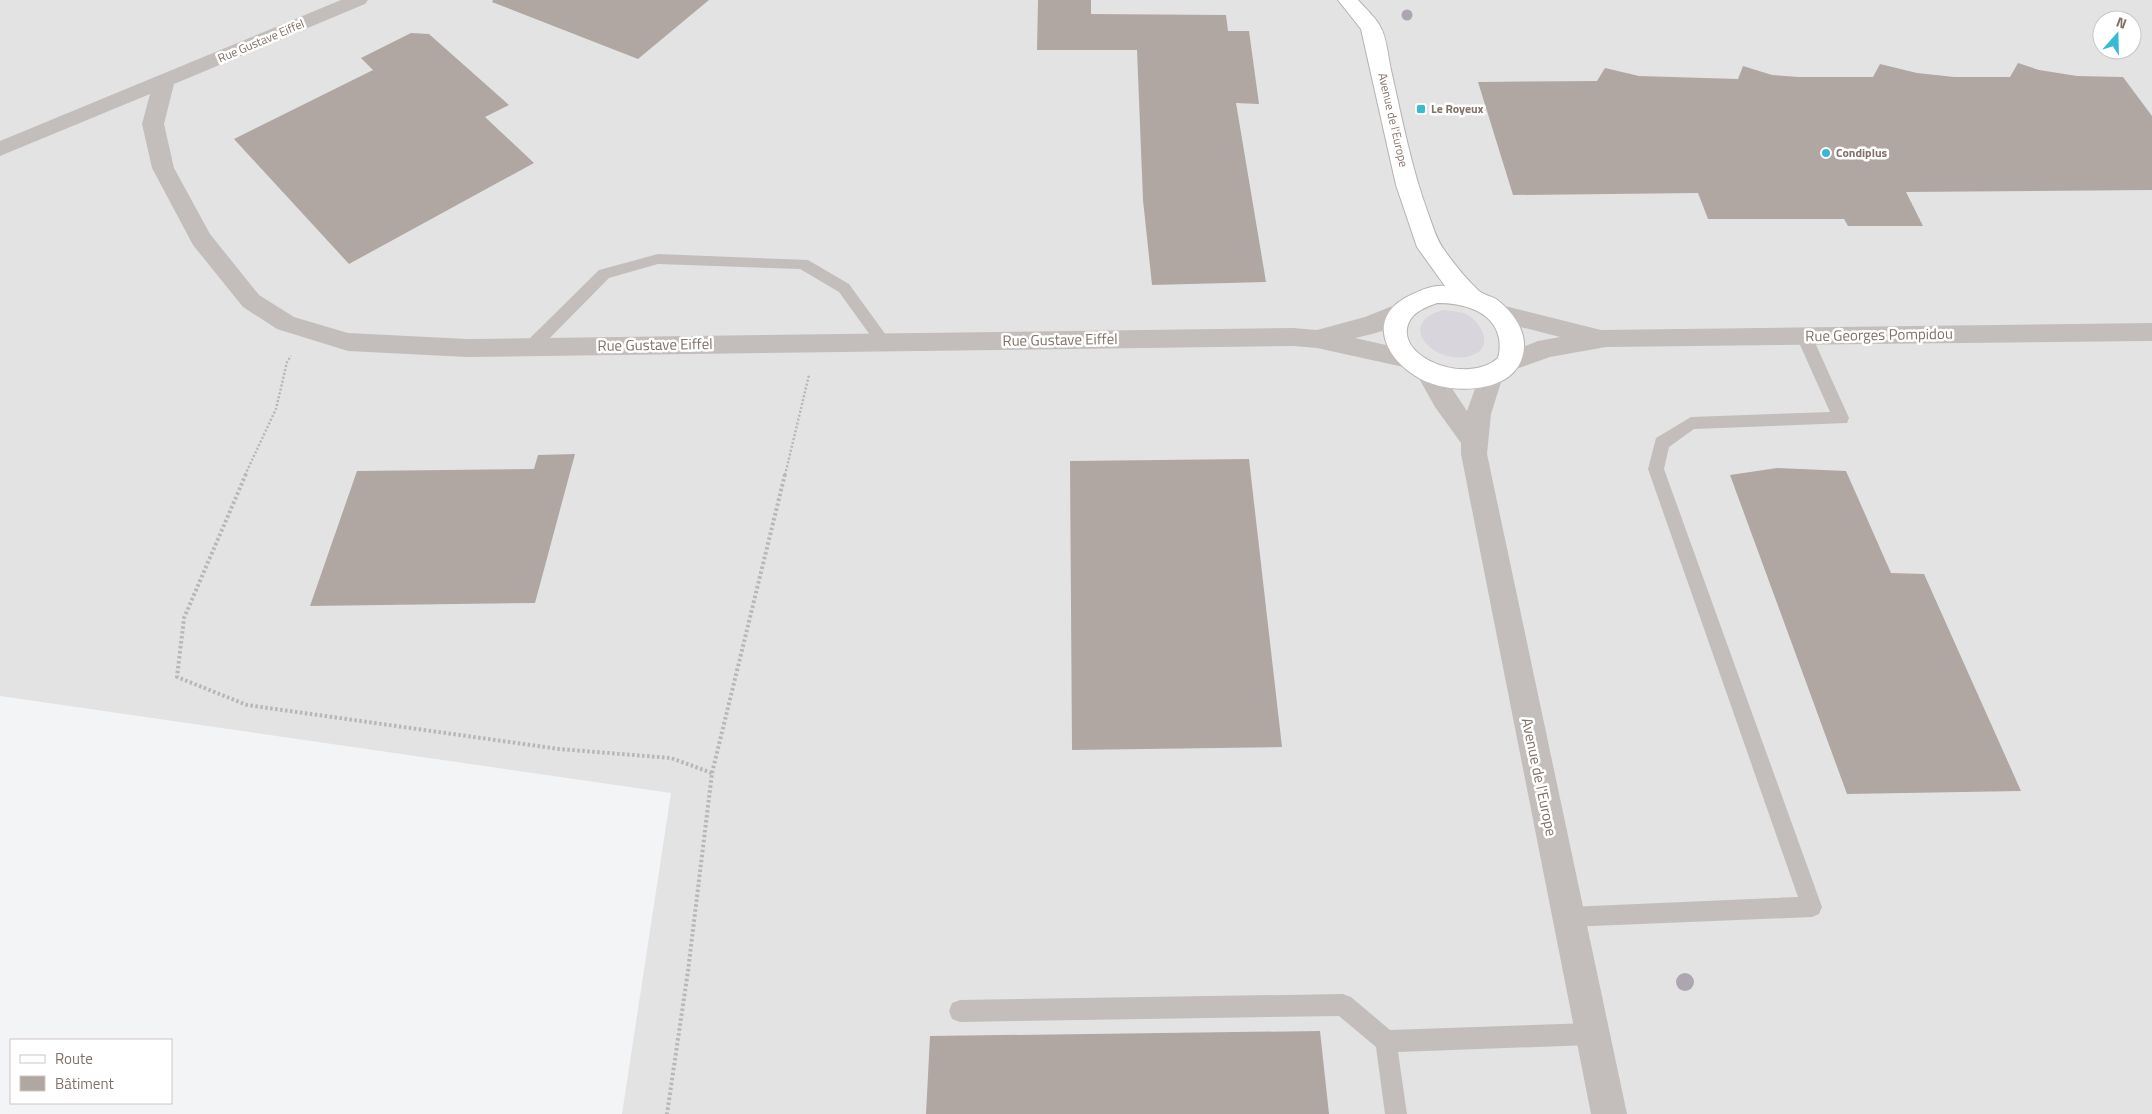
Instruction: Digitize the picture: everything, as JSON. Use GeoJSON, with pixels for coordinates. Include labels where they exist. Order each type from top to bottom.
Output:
{"type":"FeatureCollection","features":[{"type":"Feature","properties":{"kind":"street","name":"Rue Gustave Eiffel"},"geometry":{"type":"LineString","coordinates":[[0,149],[358,0]]}},
{"type":"Feature","properties":{"kind":"street","name":"Avenue de l'Europe"},"geometry":{"type":"LineString","coordinates":[[1348,0],[1371,28],[1408,184],[1429,247],[1452,278],[1473,299]]}},
{"type":"Feature","properties":{"kind":"street","name":"Rue Gustave Eiffel"},"geometry":{"type":"LineString","coordinates":[[164,82],[153,124],[163,168],[201,239],[251,301],[286,323],[348,342],[466,348],[817,342],[1293,337],[1317,339]]}},
{"type":"Feature","properties":{"kind":"street","name":"Avenue de l'Europe"},"geometry":{"type":"LineString","coordinates":[[1409,306],[1424,277],[1429,247]]}},
{"type":"Feature","properties":{"kind":"street"},"geometry":{"type":"LineString","coordinates":[[1317,339],[1371,325],[1435,294],[1454,294],[1473,299],[1497,313],[1606,338]]}},
{"type":"Feature","properties":{"kind":"street"},"geometry":{"type":"LineString","coordinates":[[1409,306],[1395,328],[1398,344],[1418,366],[1474,440]]}},
{"type":"Feature","properties":{"kind":"street"},"geometry":{"type":"LineString","coordinates":[[1474,440],[1482,398],[1499,369],[1512,353],[1511,333],[1497,313]]}},
{"type":"Feature","properties":{"kind":"street","name":"Rue Georges Pompidou"},"geometry":{"type":"LineString","coordinates":[[1606,338],[2152,332]]}},
{"type":"Feature","properties":{"kind":"street"},"geometry":{"type":"LineString","coordinates":[[1317,339],[1418,366],[1444,379],[1460,381],[1499,369],[1547,348],[1606,338]]}},
{"type":"Feature","properties":{"kind":"street","name":"Avenue de l'Europe"},"geometry":{"type":"LineString","coordinates":[[1474,440],[1476,464],[1591,1034],[1609,1114]]}},
{"type":"Feature","properties":{"kind":"lane"},"geometry":{"type":"LineString","coordinates":[[532,346],[604,274],[658,259],[803,264],[844,288],[883,342]]}},
{"type":"Feature","properties":{"kind":"lane"},"geometry":{"type":"LineString","coordinates":[[1568,917],[1812,907],[1656,469],[1662,443],[1691,424],[1841,418],[1804,336]]}},
{"type":"Feature","properties":{"kind":"lane"},"geometry":{"type":"LineString","coordinates":[[960,1011],[1343,1004],[1386,1041],[1396,1114]]}},
{"type":"Feature","properties":{"kind":"lane"},"geometry":{"type":"LineString","coordinates":[[1386,1041],[1591,1034]]}},
{"type":"Feature","properties":{"kind":"path"},"geometry":{"type":"LineString","coordinates":[[309,330],[287,362],[276,408],[224,521],[184,618],[177,677],[247,705],[559,749],[671,758],[712,773]]}},
{"type":"Feature","properties":{"kind":"path"},"geometry":{"type":"LineString","coordinates":[[667,1114],[688,971],[712,773],[817,342]]}},
{"type":"Feature","properties":{"kind":"shaded area"},"geometry":{"type":"Polygon","coordinates":[[[0,0],[2152,0],[2152,1114],[622,1114],[671,793],[0,696],[0,0]]]}},
{"type":"Feature","properties":{"kind":"shaded area"},"geometry":{"type":"Polygon","coordinates":[[[1443,310],[1466,314],[1475,320],[1484,338],[1482,349],[1470,356],[1456,357],[1444,355],[1425,342],[1421,333],[1421,324],[1429,316],[1443,310]]]}},
{"type":"Feature","properties":{"kind":"building"},"geometry":{"type":"Polygon","coordinates":[[[493,0],[709,0],[638,59],[492,2],[493,0]]]}},
{"type":"Feature","properties":{"kind":"building"},"geometry":{"type":"Polygon","coordinates":[[[1038,0],[1091,0],[1091,14],[1226,15],[1228,31],[1249,31],[1259,104],[1236,103],[1266,282],[1152,285],[1143,200],[1137,50],[1037,50],[1038,0]]]}},
{"type":"Feature","properties":{"kind":"building"},"geometry":{"type":"Polygon","coordinates":[[[411,33],[429,34],[509,105],[485,117],[534,163],[349,264],[234,139],[373,70],[361,58],[411,33]]]}},
{"type":"Feature","properties":{"kind":"building","name":"Condiplus"},"geometry":{"type":"Polygon","coordinates":[[[2018,63],[2039,70],[2077,76],[2123,77],[2152,116],[2152,190],[1906,192],[1923,226],[1848,226],[1844,219],[1708,219],[1698,193],[1513,195],[1478,82],[1597,81],[1605,68],[1639,76],[1738,79],[1743,66],[1772,75],[1873,77],[1880,64],[1917,73],[1954,77],[2010,77],[2018,63]]]}},
{"type":"Feature","properties":{"kind":"building"},"geometry":{"type":"Polygon","coordinates":[[[575,454],[535,603],[310,606],[357,471],[534,469],[538,455],[575,454]]]}},
{"type":"Feature","properties":{"kind":"building"},"geometry":{"type":"Polygon","coordinates":[[[1249,459],[1282,747],[1072,750],[1070,461],[1249,459]]]}},
{"type":"Feature","properties":{"kind":"building"},"geometry":{"type":"Polygon","coordinates":[[[1777,468],[1846,471],[1891,573],[1924,574],[2021,791],[1847,794],[1730,475],[1777,468]]]}},
{"type":"Feature","properties":{"kind":"building"},"geometry":{"type":"Polygon","coordinates":[[[1320,1031],[1329,1114],[926,1114],[930,1036],[1320,1031]]]}},
{"type":"Feature","properties":{"kind":"place","name":"Le Royeux"},"geometry":{"type":"Point","coordinates":[1421,109]}},
{"type":"Feature","properties":{"kind":"place","name":"Condiplus"},"geometry":{"type":"Point","coordinates":[1826,153]}}]}
